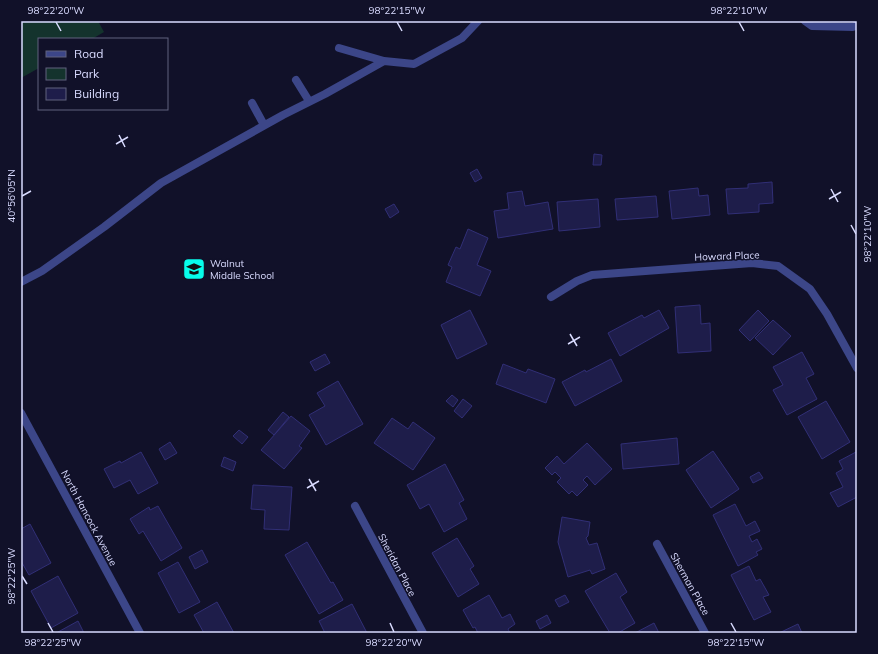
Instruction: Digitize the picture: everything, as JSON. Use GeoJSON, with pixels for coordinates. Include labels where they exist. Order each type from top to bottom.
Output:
{"type":"FeatureCollection","features":[{"type":"Feature","properties":{"kind":"street"},"geometry":{"type":"LineString","coordinates":[[339,48],[384,61],[414,64],[462,38],[478,21]]}},
{"type":"Feature","properties":{"kind":"street"},"geometry":{"type":"LineString","coordinates":[[805,21],[812,26],[853,27],[857,25]]}},
{"type":"Feature","properties":{"kind":"street"},"geometry":{"type":"LineString","coordinates":[[21,282],[42,271],[161,183],[264,125],[325,94],[384,61]]}},
{"type":"Feature","properties":{"kind":"street"},"geometry":{"type":"LineString","coordinates":[[296,80],[309,101]]}},
{"type":"Feature","properties":{"kind":"street"},"geometry":{"type":"LineString","coordinates":[[252,103],[264,125]]}},
{"type":"Feature","properties":{"kind":"street","name":"Howard Place"},"geometry":{"type":"LineString","coordinates":[[551,297],[576,281],[592,275],[752,263],[778,266],[810,289],[827,314],[857,368]]}},
{"type":"Feature","properties":{"kind":"street","name":"North Hancock Avenue"},"geometry":{"type":"LineString","coordinates":[[21,413],[140,633]]}},
{"type":"Feature","properties":{"kind":"street","name":"Sheridan Place"},"geometry":{"type":"LineString","coordinates":[[355,506],[423,633]]}},
{"type":"Feature","properties":{"kind":"street","name":"Sherman Place"},"geometry":{"type":"LineString","coordinates":[[656,544],[705,633]]}},
{"type":"Feature","properties":{"kind":"green space"},"geometry":{"type":"Polygon","coordinates":[[[21,21],[98,21],[104,32],[94,38],[38,38],[38,69],[21,78],[21,21]]]}},
{"type":"Feature","properties":{"kind":"building"},"geometry":{"type":"Polygon","coordinates":[[[594,154],[602,155],[601,165],[593,165],[594,154]]]}},
{"type":"Feature","properties":{"kind":"building"},"geometry":{"type":"Polygon","coordinates":[[[477,169],[482,178],[475,182],[470,173],[477,169]]]}},
{"type":"Feature","properties":{"kind":"building"},"geometry":{"type":"Polygon","coordinates":[[[772,182],[773,203],[759,204],[759,212],[728,214],[726,189],[748,188],[748,184],[772,182]]]}},
{"type":"Feature","properties":{"kind":"building"},"geometry":{"type":"Polygon","coordinates":[[[698,188],[699,196],[708,195],[710,215],[672,219],[669,191],[698,188]]]}},
{"type":"Feature","properties":{"kind":"building"},"geometry":{"type":"Polygon","coordinates":[[[522,191],[525,206],[548,202],[553,229],[498,238],[494,211],[509,209],[507,193],[522,191]]]}},
{"type":"Feature","properties":{"kind":"building"},"geometry":{"type":"Polygon","coordinates":[[[656,196],[658,217],[617,220],[615,199],[656,196]]]}},
{"type":"Feature","properties":{"kind":"building"},"geometry":{"type":"Polygon","coordinates":[[[598,199],[600,227],[559,231],[557,202],[598,199]]]}},
{"type":"Feature","properties":{"kind":"building"},"geometry":{"type":"Polygon","coordinates":[[[394,204],[399,212],[390,218],[385,209],[394,204]]]}},
{"type":"Feature","properties":{"kind":"building"},"geometry":{"type":"Polygon","coordinates":[[[468,229],[488,238],[477,265],[491,271],[480,296],[446,282],[452,267],[448,265],[456,247],[460,249],[468,229]]]}},
{"type":"Feature","properties":{"kind":"building"},"geometry":{"type":"Polygon","coordinates":[[[700,305],[701,324],[710,323],[711,351],[678,353],[675,307],[700,305]]]}},
{"type":"Feature","properties":{"kind":"building"},"geometry":{"type":"Polygon","coordinates":[[[470,310],[487,344],[457,359],[441,325],[470,310]]]}},
{"type":"Feature","properties":{"kind":"building"},"geometry":{"type":"Polygon","coordinates":[[[659,310],[669,328],[620,356],[608,333],[642,315],[644,318],[659,310]]]}},
{"type":"Feature","properties":{"kind":"building"},"geometry":{"type":"Polygon","coordinates":[[[758,310],[769,321],[750,341],[739,330],[758,310]]]}},
{"type":"Feature","properties":{"kind":"building"},"geometry":{"type":"Polygon","coordinates":[[[773,320],[791,336],[773,355],[755,338],[773,320]]]}},
{"type":"Feature","properties":{"kind":"building"},"geometry":{"type":"Polygon","coordinates":[[[802,352],[814,374],[806,378],[817,399],[787,415],[773,390],[783,385],[773,367],[802,352]]]}},
{"type":"Feature","properties":{"kind":"building"},"geometry":{"type":"Polygon","coordinates":[[[325,354],[330,363],[315,371],[310,362],[325,354]]]}},
{"type":"Feature","properties":{"kind":"building"},"geometry":{"type":"Polygon","coordinates":[[[611,359],[622,381],[575,406],[562,382],[611,359]]]}},
{"type":"Feature","properties":{"kind":"building"},"geometry":{"type":"Polygon","coordinates":[[[503,364],[526,373],[528,369],[555,379],[546,403],[496,384],[503,364]]]}},
{"type":"Feature","properties":{"kind":"building"},"geometry":{"type":"Polygon","coordinates":[[[338,381],[363,424],[326,445],[309,415],[325,406],[317,393],[338,381]]]}},
{"type":"Feature","properties":{"kind":"building"},"geometry":{"type":"Polygon","coordinates":[[[452,395],[458,400],[453,407],[446,401],[452,395]]]}},
{"type":"Feature","properties":{"kind":"building"},"geometry":{"type":"Polygon","coordinates":[[[463,399],[472,406],[462,418],[454,411],[463,399]]]}},
{"type":"Feature","properties":{"kind":"building"},"geometry":{"type":"Polygon","coordinates":[[[826,401],[850,442],[822,459],[798,417],[826,401]]]}},
{"type":"Feature","properties":{"kind":"building"},"geometry":{"type":"Polygon","coordinates":[[[283,412],[289,417],[274,435],[268,430],[283,412]]]}},
{"type":"Feature","properties":{"kind":"building"},"geometry":{"type":"Polygon","coordinates":[[[291,416],[310,431],[299,446],[302,448],[284,469],[261,450],[291,416]]]}},
{"type":"Feature","properties":{"kind":"building"},"geometry":{"type":"Polygon","coordinates":[[[392,418],[408,429],[413,422],[435,438],[413,470],[374,443],[392,418]]]}},
{"type":"Feature","properties":{"kind":"building"},"geometry":{"type":"Polygon","coordinates":[[[239,430],[248,437],[242,444],[233,436],[239,430]]]}},
{"type":"Feature","properties":{"kind":"building"},"geometry":{"type":"Polygon","coordinates":[[[677,438],[679,464],[623,469],[621,444],[677,438]]]}},
{"type":"Feature","properties":{"kind":"building"},"geometry":{"type":"Polygon","coordinates":[[[170,442],[177,453],[165,460],[159,449],[170,442]]]}},
{"type":"Feature","properties":{"kind":"building"},"geometry":{"type":"Polygon","coordinates":[[[587,443],[612,469],[595,485],[587,476],[583,480],[588,485],[577,496],[572,491],[569,494],[557,482],[561,478],[555,472],[552,475],[545,468],[557,456],[564,464],[587,443]]]}},
{"type":"Feature","properties":{"kind":"building"},"geometry":{"type":"Polygon","coordinates":[[[713,451],[739,489],[711,508],[686,470],[713,451]]]}},
{"type":"Feature","properties":{"kind":"building"},"geometry":{"type":"Polygon","coordinates":[[[141,452],[158,483],[138,494],[130,480],[114,488],[104,469],[120,461],[121,463],[141,452]]]}},
{"type":"Feature","properties":{"kind":"building"},"geometry":{"type":"Polygon","coordinates":[[[856,452],[857,497],[838,507],[830,493],[843,487],[836,473],[843,469],[839,461],[856,452]]]}},
{"type":"Feature","properties":{"kind":"building"},"geometry":{"type":"Polygon","coordinates":[[[224,457],[236,462],[233,471],[221,466],[224,457]]]}},
{"type":"Feature","properties":{"kind":"building"},"geometry":{"type":"Polygon","coordinates":[[[445,464],[464,500],[459,503],[467,519],[444,532],[429,504],[420,509],[407,485],[445,464]]]}},
{"type":"Feature","properties":{"kind":"building"},"geometry":{"type":"Polygon","coordinates":[[[759,472],[763,478],[753,483],[750,477],[759,472]]]}},
{"type":"Feature","properties":{"kind":"building"},"geometry":{"type":"Polygon","coordinates":[[[253,485],[292,487],[289,530],[264,529],[265,510],[251,509],[253,485]]]}},
{"type":"Feature","properties":{"kind":"building"},"geometry":{"type":"Polygon","coordinates":[[[735,504],[746,526],[755,521],[760,531],[749,536],[752,542],[757,539],[762,549],[756,552],[758,555],[738,566],[713,515],[735,504]]]}},
{"type":"Feature","properties":{"kind":"building"},"geometry":{"type":"Polygon","coordinates":[[[158,506],[182,548],[161,561],[143,531],[139,534],[130,519],[149,507],[150,510],[158,506]]]}},
{"type":"Feature","properties":{"kind":"building"},"geometry":{"type":"Polygon","coordinates":[[[562,517],[590,522],[588,536],[586,538],[589,545],[597,543],[605,569],[592,574],[590,570],[568,577],[558,542],[562,517]]]}},
{"type":"Feature","properties":{"kind":"building"},"geometry":{"type":"Polygon","coordinates":[[[30,524],[51,563],[29,575],[21,561],[21,529],[30,524]]]}},
{"type":"Feature","properties":{"kind":"building"},"geometry":{"type":"Polygon","coordinates":[[[457,538],[474,566],[470,569],[479,584],[458,597],[432,553],[457,538]]]}},
{"type":"Feature","properties":{"kind":"building"},"geometry":{"type":"Polygon","coordinates":[[[307,542],[331,583],[333,582],[343,600],[319,614],[285,555],[307,542]]]}},
{"type":"Feature","properties":{"kind":"building"},"geometry":{"type":"Polygon","coordinates":[[[202,550],[208,562],[195,569],[189,557],[202,550]]]}},
{"type":"Feature","properties":{"kind":"building"},"geometry":{"type":"Polygon","coordinates":[[[178,562],[200,602],[179,613],[158,573],[178,562]]]}},
{"type":"Feature","properties":{"kind":"building"},"geometry":{"type":"Polygon","coordinates":[[[749,566],[756,581],[760,579],[769,595],[763,597],[771,612],[754,620],[731,575],[749,566]]]}},
{"type":"Feature","properties":{"kind":"building"},"geometry":{"type":"Polygon","coordinates":[[[616,573],[627,592],[620,597],[635,623],[618,633],[610,633],[585,591],[616,573]]]}},
{"type":"Feature","properties":{"kind":"building"},"geometry":{"type":"Polygon","coordinates":[[[58,576],[78,613],[51,628],[31,591],[58,576]]]}},
{"type":"Feature","properties":{"kind":"building"},"geometry":{"type":"Polygon","coordinates":[[[489,595],[502,618],[510,614],[515,624],[508,629],[510,633],[478,633],[475,627],[473,628],[463,610],[489,595]]]}},
{"type":"Feature","properties":{"kind":"building"},"geometry":{"type":"Polygon","coordinates":[[[565,595],[569,602],[559,607],[555,600],[565,595]]]}},
{"type":"Feature","properties":{"kind":"building"},"geometry":{"type":"Polygon","coordinates":[[[217,602],[234,633],[204,633],[194,615],[217,602]]]}},
{"type":"Feature","properties":{"kind":"building"},"geometry":{"type":"Polygon","coordinates":[[[352,604],[367,633],[325,633],[319,621],[352,604]]]}},
{"type":"Feature","properties":{"kind":"building"},"geometry":{"type":"Polygon","coordinates":[[[547,615],[551,623],[540,629],[536,621],[547,615]]]}},
{"type":"Feature","properties":{"kind":"building"},"geometry":{"type":"Polygon","coordinates":[[[78,621],[84,633],[58,633],[58,632],[78,621]]]}},
{"type":"Feature","properties":{"kind":"building"},"geometry":{"type":"Polygon","coordinates":[[[654,623],[659,633],[635,633],[654,623]]]}},
{"type":"Feature","properties":{"kind":"building"},"geometry":{"type":"Polygon","coordinates":[[[798,624],[802,633],[779,633],[798,624]]]}},
{"type":"Feature","properties":{"kind":"place","name":"Walnut Middle School"},"geometry":{"type":"Point","coordinates":[194,269]}}]}
